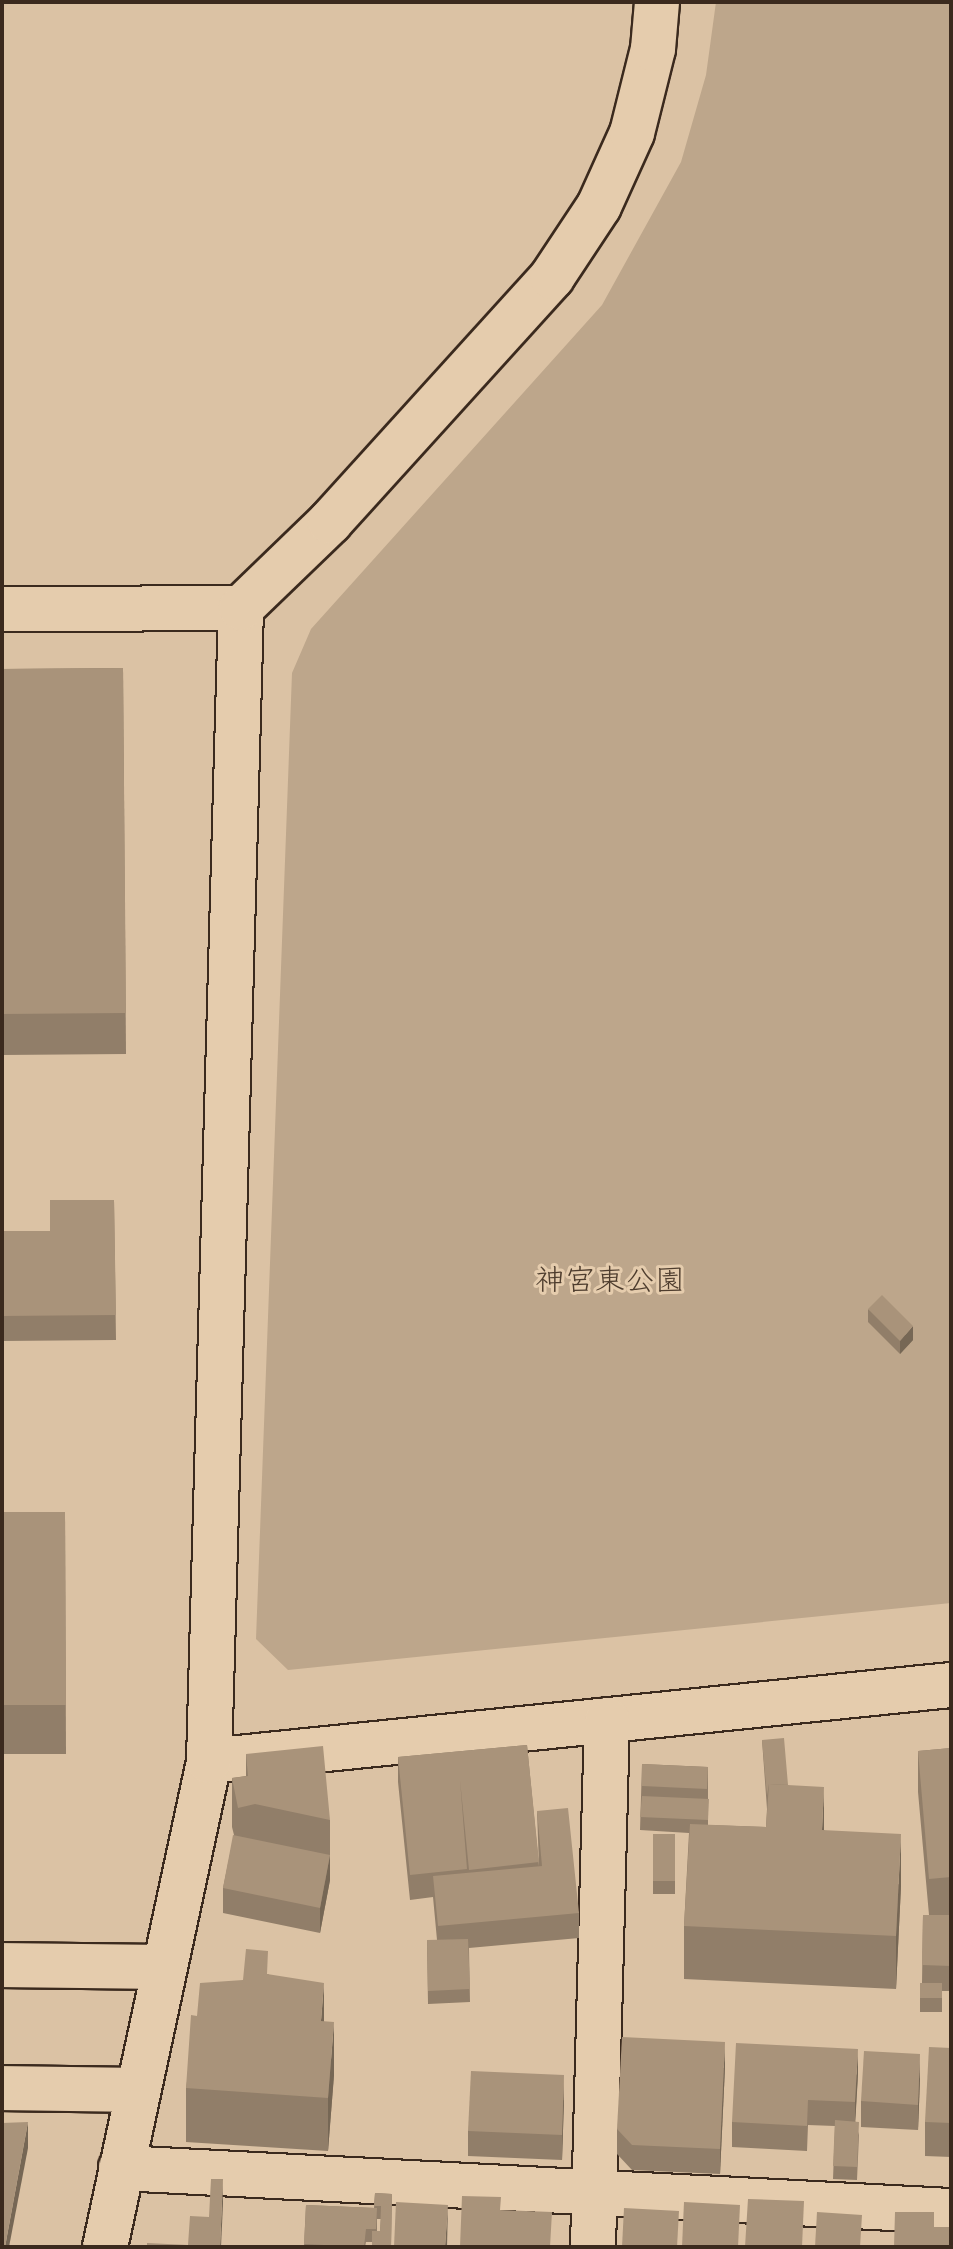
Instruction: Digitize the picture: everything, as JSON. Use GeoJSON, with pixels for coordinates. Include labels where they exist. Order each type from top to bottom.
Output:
{"type":"FeatureCollection","features":[{"type":"Feature","properties":{"kind":"street"},"geometry":{"type":"LineString","coordinates":[[2,609],[241,608],[330,522],[552,277],[599,206],[632,133],[653,49],[657,2]]}},
{"type":"Feature","properties":{"kind":"street"},"geometry":{"type":"LineString","coordinates":[[105,2247],[209,1761],[241,608]]}},
{"type":"Feature","properties":{"kind":"street"},"geometry":{"type":"LineString","coordinates":[[209,1761],[951,1685]]}},
{"type":"Feature","properties":{"kind":"street"},"geometry":{"type":"LineString","coordinates":[[593,2247],[607,1720]]}},
{"type":"Feature","properties":{"kind":"street"},"geometry":{"type":"LineString","coordinates":[[2,1965],[164,1967]]}},
{"type":"Feature","properties":{"kind":"street"},"geometry":{"type":"LineString","coordinates":[[2,2088],[138,2090]]}},
{"type":"Feature","properties":{"kind":"street"},"geometry":{"type":"LineString","coordinates":[[121,2168],[951,2211]]}},
{"type":"Feature","properties":{"kind":"green space","name":"神宮東公園"},"geometry":{"type":"Polygon","coordinates":[[[716,2],[951,2],[951,1603],[288,1670],[256,1639],[292,673],[311,629],[602,305],[681,162],[706,75],[716,2]]]}},
{"type":"Feature","properties":{"kind":"building"},"geometry":{"type":"Polygon","coordinates":[[[123,668],[126,1013],[2,1014],[2,669],[123,668]]]}},
{"type":"Feature","properties":{"kind":"building"},"geometry":{"type":"Polygon","coordinates":[[[50,1200],[114,1200],[116,1315],[2,1316],[2,1231],[50,1231],[50,1200]]]}},
{"type":"Feature","properties":{"kind":"building"},"geometry":{"type":"Polygon","coordinates":[[[882,1295],[913,1326],[900,1341],[868,1309],[882,1295]]]}},
{"type":"Feature","properties":{"kind":"building"},"geometry":{"type":"Polygon","coordinates":[[[2,1512],[65,1512],[66,1705],[2,1705],[2,1512]]]}},
{"type":"Feature","properties":{"kind":"building"},"geometry":{"type":"Polygon","coordinates":[[[784,1738],[788,1785],[769,1784],[767,1796],[762,1740],[784,1738]]]}},
{"type":"Feature","properties":{"kind":"building"},"geometry":{"type":"Polygon","coordinates":[[[527,1745],[539,1862],[469,1870],[460,1780],[467,1869],[410,1875],[398,1757],[527,1745]]]}},
{"type":"Feature","properties":{"kind":"building"},"geometry":{"type":"Polygon","coordinates":[[[323,1746],[330,1820],[255,1804],[238,1808],[232,1778],[248,1776],[246,1754],[323,1746]]]}},
{"type":"Feature","properties":{"kind":"building"},"geometry":{"type":"Polygon","coordinates":[[[951,1748],[951,1877],[929,1879],[918,1751],[951,1748]]]}},
{"type":"Feature","properties":{"kind":"building"},"geometry":{"type":"Polygon","coordinates":[[[642,1764],[708,1767],[707,1789],[642,1786],[642,1764]]]}},
{"type":"Feature","properties":{"kind":"building"},"geometry":{"type":"Polygon","coordinates":[[[769,1784],[824,1787],[822,1830],[901,1834],[896,1936],[684,1926],[690,1824],[766,1827],[769,1784]]]}},
{"type":"Feature","properties":{"kind":"building"},"geometry":{"type":"Polygon","coordinates":[[[642,1796],[709,1799],[708,1820],[640,1817],[642,1796]]]}},
{"type":"Feature","properties":{"kind":"building"},"geometry":{"type":"Polygon","coordinates":[[[568,1808],[579,1913],[438,1926],[433,1876],[542,1866],[537,1811],[568,1808]]]}},
{"type":"Feature","properties":{"kind":"building"},"geometry":{"type":"Polygon","coordinates":[[[653,1834],[675,1834],[675,1881],[653,1881],[653,1834]]]}},
{"type":"Feature","properties":{"kind":"building"},"geometry":{"type":"Polygon","coordinates":[[[233,1835],[330,1855],[320,1908],[223,1888],[233,1835]]]}},
{"type":"Feature","properties":{"kind":"building"},"geometry":{"type":"Polygon","coordinates":[[[923,1915],[951,1915],[951,1966],[922,1965],[923,1915]]]}},
{"type":"Feature","properties":{"kind":"building"},"geometry":{"type":"Polygon","coordinates":[[[468,1939],[470,1989],[428,1991],[427,1940],[468,1939]]]}},
{"type":"Feature","properties":{"kind":"building"},"geometry":{"type":"Polygon","coordinates":[[[246,1949],[268,1951],[267,1974],[324,1983],[321,2021],[334,2022],[328,2098],[186,2088],[191,2015],[197,2016],[200,1983],[243,1980],[246,1949]]]}},
{"type":"Feature","properties":{"kind":"building"},"geometry":{"type":"Polygon","coordinates":[[[920,1983],[942,1983],[942,1998],[920,1998],[920,1983]]]}},
{"type":"Feature","properties":{"kind":"building"},"geometry":{"type":"Polygon","coordinates":[[[622,2037],[725,2042],[720,2149],[632,2145],[617,2129],[622,2037]]]}},
{"type":"Feature","properties":{"kind":"building"},"geometry":{"type":"Polygon","coordinates":[[[736,2043],[858,2049],[855,2102],[808,2100],[807,2126],[732,2122],[736,2043]]]}},
{"type":"Feature","properties":{"kind":"building"},"geometry":{"type":"Polygon","coordinates":[[[929,2047],[951,2048],[951,2123],[925,2122],[929,2047]]]}},
{"type":"Feature","properties":{"kind":"building"},"geometry":{"type":"Polygon","coordinates":[[[864,2051],[920,2054],[918,2105],[861,2101],[864,2051]]]}},
{"type":"Feature","properties":{"kind":"building"},"geometry":{"type":"Polygon","coordinates":[[[471,2071],[564,2075],[562,2135],[468,2131],[471,2071]]]}},
{"type":"Feature","properties":{"kind":"building"},"geometry":{"type":"Polygon","coordinates":[[[835,2120],[859,2122],[857,2167],[833,2166],[835,2120]]]}},
{"type":"Feature","properties":{"kind":"building"},"geometry":{"type":"Polygon","coordinates":[[[28,2122],[5,2247],[2,2247],[2,2123],[28,2122]]]}},
{"type":"Feature","properties":{"kind":"building"},"geometry":{"type":"Polygon","coordinates":[[[211,2179],[223,2179],[220,2247],[147,2247],[147,2243],[188,2245],[190,2216],[209,2217],[211,2179]]]}},
{"type":"Feature","properties":{"kind":"building"},"geometry":{"type":"Polygon","coordinates":[[[375,2193],[392,2194],[391,2247],[372,2247],[372,2231],[380,2231],[381,2206],[374,2206],[375,2193]]]}},
{"type":"Feature","properties":{"kind":"building"},"geometry":{"type":"Polygon","coordinates":[[[462,2196],[501,2197],[500,2210],[552,2212],[550,2247],[460,2247],[462,2196]]]}},
{"type":"Feature","properties":{"kind":"building"},"geometry":{"type":"Polygon","coordinates":[[[748,2199],[804,2201],[802,2247],[745,2247],[748,2199]]]}},
{"type":"Feature","properties":{"kind":"building"},"geometry":{"type":"Polygon","coordinates":[[[396,2202],[448,2205],[445,2247],[394,2247],[396,2202]]]}},
{"type":"Feature","properties":{"kind":"building"},"geometry":{"type":"Polygon","coordinates":[[[684,2202],[740,2205],[738,2247],[682,2247],[684,2202]]]}},
{"type":"Feature","properties":{"kind":"building"},"geometry":{"type":"Polygon","coordinates":[[[306,2205],[377,2208],[376,2229],[366,2229],[364,2247],[304,2244],[306,2205]]]}},
{"type":"Feature","properties":{"kind":"building"},"geometry":{"type":"Polygon","coordinates":[[[624,2208],[679,2211],[677,2247],[622,2247],[624,2208]]]}},
{"type":"Feature","properties":{"kind":"building"},"geometry":{"type":"Polygon","coordinates":[[[817,2212],[862,2215],[860,2247],[815,2247],[817,2212]]]}},
{"type":"Feature","properties":{"kind":"building"},"geometry":{"type":"Polygon","coordinates":[[[895,2212],[934,2212],[934,2227],[951,2227],[951,2247],[894,2247],[895,2212]]]}}]}
